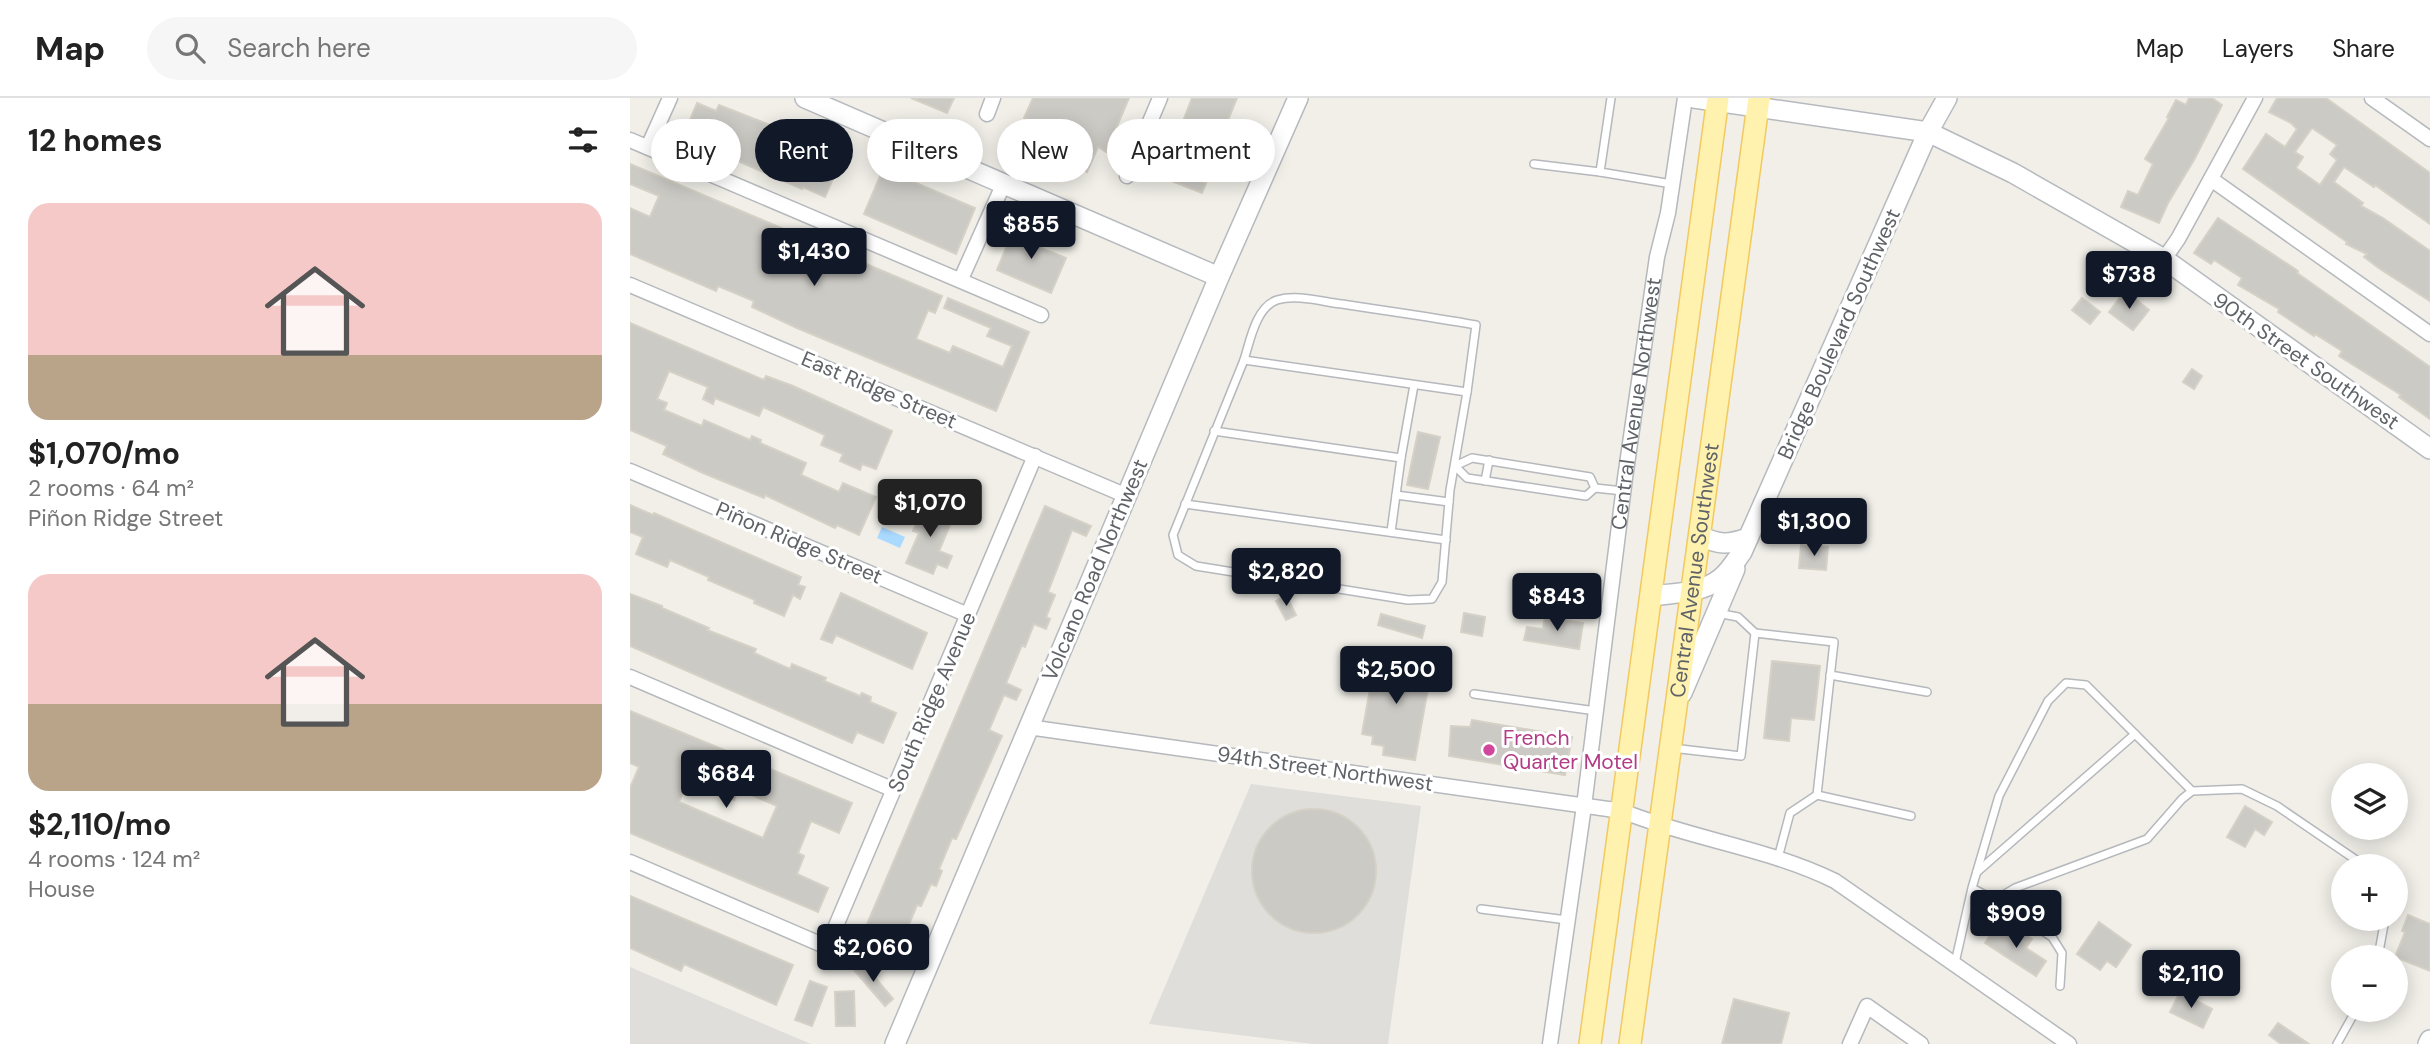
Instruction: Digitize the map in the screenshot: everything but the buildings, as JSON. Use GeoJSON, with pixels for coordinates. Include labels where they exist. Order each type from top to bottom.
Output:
{"type":"FeatureCollection","features":[{"type":"Feature","properties":{"kind":"main road","name":"Central Avenue Northwest"},"geometry":{"type":"LineString","coordinates":[[1590,1044],[1717,100]]}},
{"type":"Feature","properties":{"kind":"main road","name":"Central Avenue Southwest"},"geometry":{"type":"LineString","coordinates":[[1630,1044],[1759,103]]}},
{"type":"Feature","properties":{"kind":"street"},"geometry":{"type":"LineString","coordinates":[[648,147],[670,98]]}},
{"type":"Feature","properties":{"kind":"street"},"geometry":{"type":"LineString","coordinates":[[805,98],[1219,277]]}},
{"type":"Feature","properties":{"kind":"street"},"geometry":{"type":"LineString","coordinates":[[987,114],[993,98]]}},
{"type":"Feature","properties":{"kind":"street"},"geometry":{"type":"LineString","coordinates":[[1151,119],[1160,98]]}},
{"type":"Feature","properties":{"kind":"street","name":"Volcano Road Northwest"},"geometry":{"type":"LineString","coordinates":[[895,1044],[1219,277],[1298,98]]}},
{"type":"Feature","properties":{"kind":"street","name":"Central Avenue Northwest"},"geometry":{"type":"LineString","coordinates":[[1550,1044],[1584,806],[1623,491],[1657,257],[1672,184],[1685,98]]}},
{"type":"Feature","properties":{"kind":"street","name":"90th Street Southwest"},"geometry":{"type":"LineString","coordinates":[[1694,98],[1759,103],[1928,132],[2013,173],[2164,260],[2430,449]]}},
{"type":"Feature","properties":{"kind":"street","name":"Bridge Boulevard Southwest"},"geometry":{"type":"LineString","coordinates":[[1652,596],[1692,590],[1722,577],[1745,545],[1928,132],[1947,98]]}},
{"type":"Feature","properties":{"kind":"street"},"geometry":{"type":"LineString","coordinates":[[2164,260],[2255,98]]}},
{"type":"Feature","properties":{"kind":"street"},"geometry":{"type":"LineString","coordinates":[[2372,98],[2430,139]]}},
{"type":"Feature","properties":{"kind":"street"},"geometry":{"type":"LineString","coordinates":[[630,140],[1041,314]]}},
{"type":"Feature","properties":{"kind":"street"},"geometry":{"type":"LineString","coordinates":[[2211,178],[2430,334]]}},
{"type":"Feature","properties":{"kind":"street"},"geometry":{"type":"LineString","coordinates":[[961,279],[1004,184]]}},
{"type":"Feature","properties":{"kind":"street","name":"East Ridge Street"},"geometry":{"type":"LineString","coordinates":[[630,285],[1127,496]]}},
{"type":"Feature","properties":{"kind":"street","name":"South Ridge Avenue"},"geometry":{"type":"LineString","coordinates":[[630,863],[827,947],[1035,456]]}},
{"type":"Feature","properties":{"kind":"street","name":"Piñon Ridge Street"},"geometry":{"type":"LineString","coordinates":[[630,471],[968,615]]}},
{"type":"Feature","properties":{"kind":"street"},"geometry":{"type":"LineString","coordinates":[[1676,706],[1745,545],[1714,542],[1700,537]]}},
{"type":"Feature","properties":{"kind":"street"},"geometry":{"type":"LineString","coordinates":[[630,677],[894,790]]}},
{"type":"Feature","properties":{"kind":"street","name":"94th Street Northwest"},"geometry":{"type":"LineString","coordinates":[[1028,727],[1622,811],[1660,826],[1778,858],[1835,881],[2069,1044]]}},
{"type":"Feature","properties":{"kind":"street"},"geometry":{"type":"LineString","coordinates":[[1850,1044],[1867,1006],[1921,1044]]}},
{"type":"Feature","properties":{"kind":"lane"},"geometry":{"type":"LineString","coordinates":[[1600,172],[1611,98]]}},
{"type":"Feature","properties":{"kind":"lane"},"geometry":{"type":"LineString","coordinates":[[1534,164],[1672,184]]}},
{"type":"Feature","properties":{"kind":"lane"},"geometry":{"type":"LineString","coordinates":[[1300,298],[1476,325],[1450,502],[1442,582],[1432,599],[1408,600],[1196,566],[1178,555],[1173,535],[1244,360],[1258,320],[1264,310],[1277,300],[1300,298]]}},
{"type":"Feature","properties":{"kind":"lane"},"geometry":{"type":"LineString","coordinates":[[1244,360],[1467,392]]}},
{"type":"Feature","properties":{"kind":"lane"},"geometry":{"type":"LineString","coordinates":[[1391,532],[1414,385]]}},
{"type":"Feature","properties":{"kind":"lane"},"geometry":{"type":"LineString","coordinates":[[1214,431],[1401,458]]}},
{"type":"Feature","properties":{"kind":"lane"},"geometry":{"type":"LineString","coordinates":[[1455,466],[1472,458],[1489,460],[1590,477],[1595,488]]}},
{"type":"Feature","properties":{"kind":"lane"},"geometry":{"type":"LineString","coordinates":[[1485,481],[1489,460]]}},
{"type":"Feature","properties":{"kind":"lane"},"geometry":{"type":"LineString","coordinates":[[1455,466],[1467,478],[1485,481],[1586,496],[1595,488],[1623,491]]}},
{"type":"Feature","properties":{"kind":"lane"},"geometry":{"type":"LineString","coordinates":[[1396,495],[1450,502]]}},
{"type":"Feature","properties":{"kind":"lane"},"geometry":{"type":"LineString","coordinates":[[1185,504],[1446,540]]}},
{"type":"Feature","properties":{"kind":"lane"},"geometry":{"type":"LineString","coordinates":[[1716,613],[1738,617],[1755,633],[1834,642],[1817,794]]}},
{"type":"Feature","properties":{"kind":"lane"},"geometry":{"type":"LineString","coordinates":[[1671,748],[1741,756],[1755,633]]}},
{"type":"Feature","properties":{"kind":"lane"},"geometry":{"type":"LineString","coordinates":[[1830,675],[1927,692]]}},
{"type":"Feature","properties":{"kind":"lane"},"geometry":{"type":"LineString","coordinates":[[1955,963],[1972,888],[1999,796],[2048,701],[2066,683],[2086,685],[2192,791]]}},
{"type":"Feature","properties":{"kind":"lane"},"geometry":{"type":"LineString","coordinates":[[1474,694],[1596,710]]}},
{"type":"Feature","properties":{"kind":"lane"},"geometry":{"type":"LineString","coordinates":[[1977,872],[2135,734]]}},
{"type":"Feature","properties":{"kind":"lane"},"geometry":{"type":"LineString","coordinates":[[1995,900],[2015,888],[2147,839],[2192,791],[2242,789],[2277,806],[2347,854]]}},
{"type":"Feature","properties":{"kind":"lane"},"geometry":{"type":"LineString","coordinates":[[1778,858],[1790,813],[1817,794],[1911,816]]}},
{"type":"Feature","properties":{"kind":"lane"},"geometry":{"type":"LineString","coordinates":[[1972,888],[2052,937],[2062,953],[2060,986]]}},
{"type":"Feature","properties":{"kind":"lane"},"geometry":{"type":"LineString","coordinates":[[1481,909],[1568,920]]}},
{"type":"Feature","properties":{"kind":"lane"},"geometry":{"type":"LineString","coordinates":[[2337,1044],[2349,1022]]}},
{"type":"Feature","properties":{"kind":"shaded area"},"geometry":{"type":"Polygon","coordinates":[[[1251,784],[1421,806],[1388,1044],[1313,1044],[1149,1024],[1251,784]]]}},
{"type":"Feature","properties":{"kind":"shaded area"},"geometry":{"type":"Polygon","coordinates":[[[630,967],[811,1044],[630,1044],[630,967]]]}},
{"type":"Feature","properties":{"kind":"water"},"geometry":{"type":"Polygon","coordinates":[[[882,527],[905,537],[900,548],[877,538],[882,527]]]}},
{"type":"Feature","properties":{"kind":"place","name":"French Quarter Motel"},"geometry":{"type":"Point","coordinates":[1489,750]}}]}
